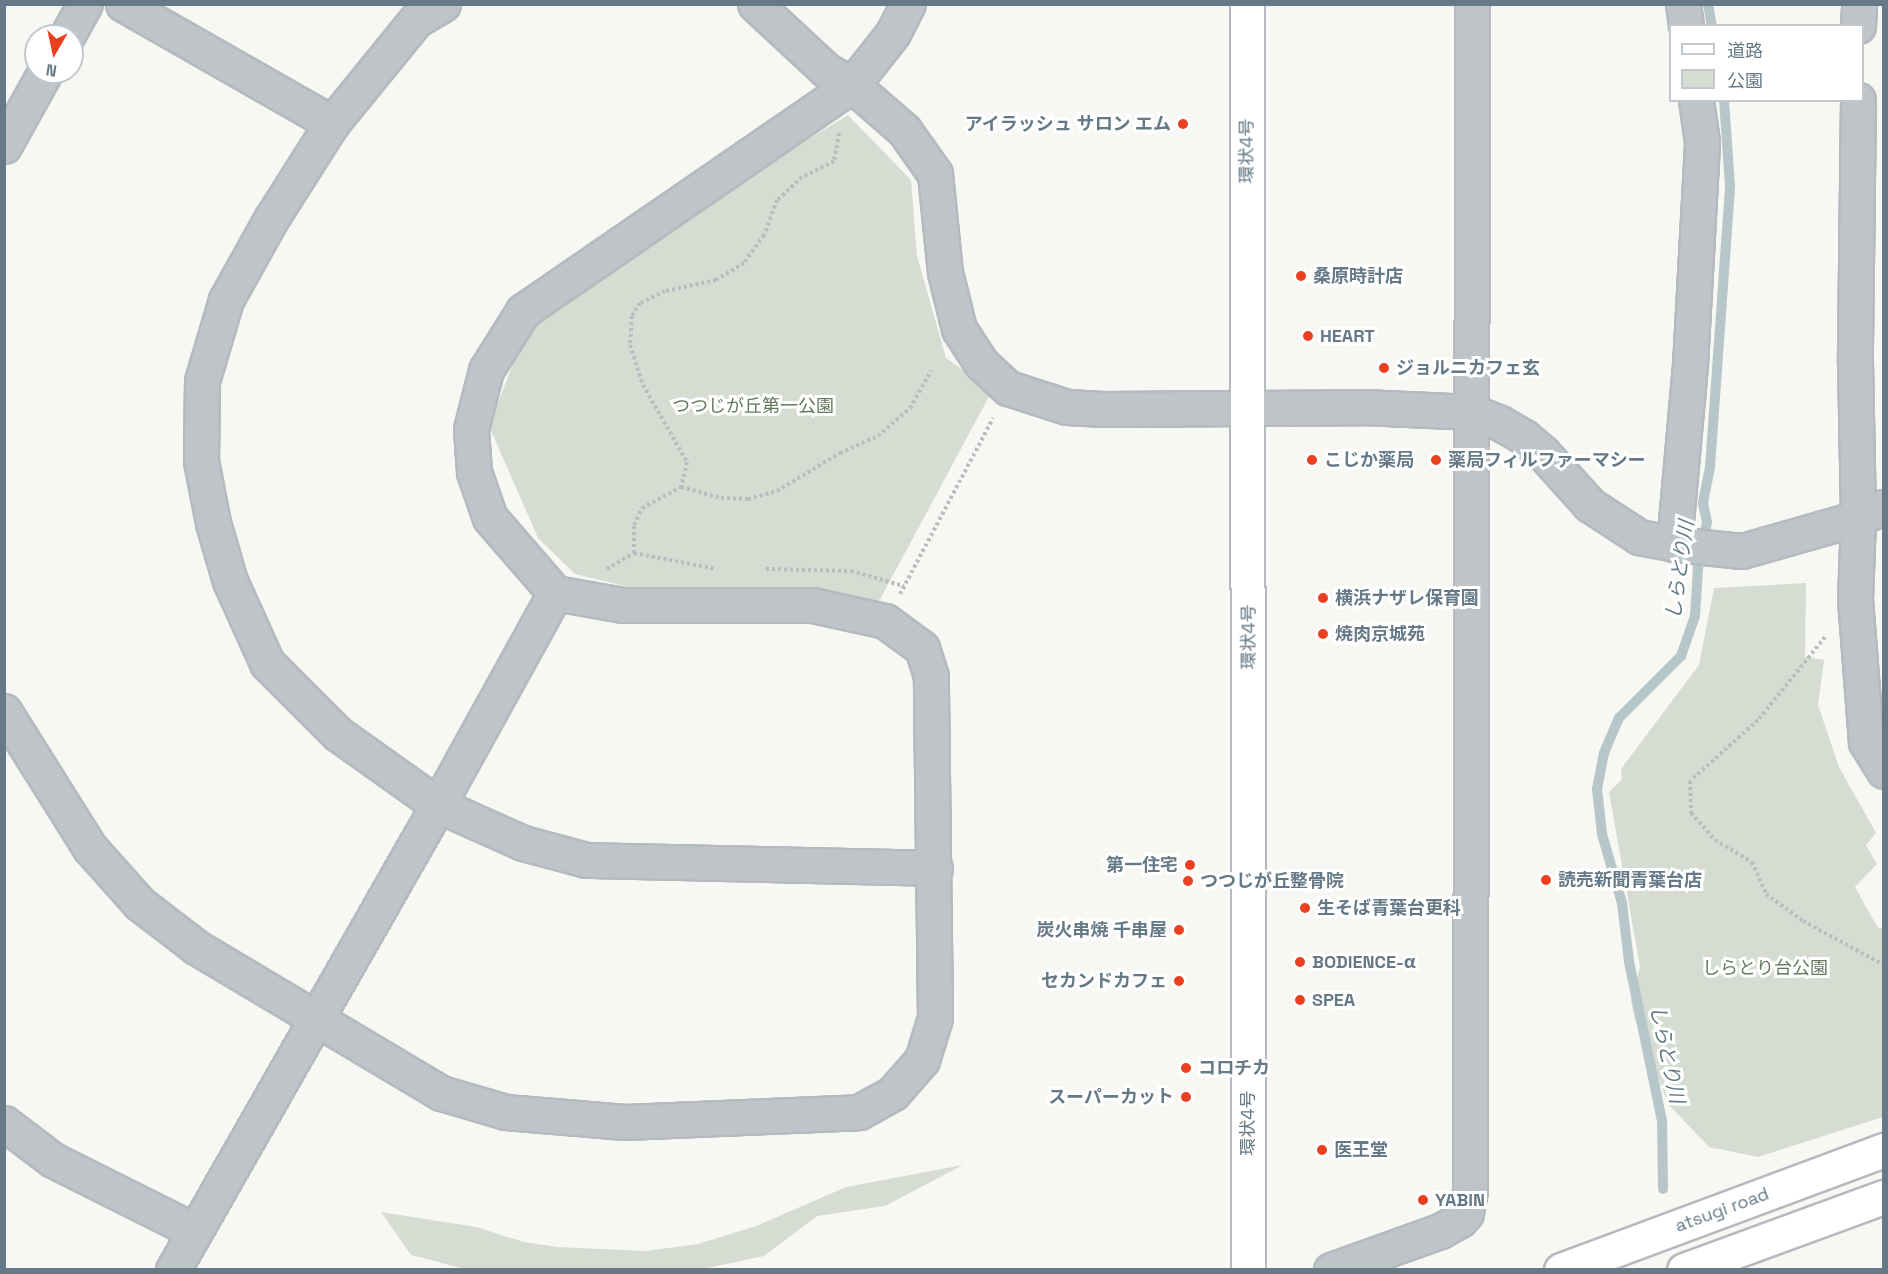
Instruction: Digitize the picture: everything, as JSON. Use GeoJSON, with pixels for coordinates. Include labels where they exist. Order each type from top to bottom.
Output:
{"type":"FeatureCollection","features":[{"type":"Feature","properties":{"kind":"main road","name":"環状4号"},"geometry":{"type":"LineString","coordinates":[[1246,4],[1248,1269]]}},
{"type":"Feature","properties":{"kind":"main road","name":"atsugi road"},"geometry":{"type":"LineString","coordinates":[[1561,1269],[1884,1150]]}},
{"type":"Feature","properties":{"kind":"main road"},"geometry":{"type":"LineString","coordinates":[[1684,1269],[1884,1197]]}},
{"type":"Feature","properties":{"kind":"street"},"geometry":{"type":"LineString","coordinates":[[74,24],[85,4]]}},
{"type":"Feature","properties":{"kind":"street"},"geometry":{"type":"LineString","coordinates":[[123,4],[332,123]]}},
{"type":"Feature","properties":{"kind":"street"},"geometry":{"type":"LineString","coordinates":[[443,4],[416,20],[332,123],[271,219],[226,300],[202,381],[201,461],[213,523],[230,581],[267,663],[338,734],[438,805],[523,843],[586,860],[935,868]]}},
{"type":"Feature","properties":{"kind":"street"},"geometry":{"type":"LineString","coordinates":[[754,4],[845,90],[904,130],[935,174],[945,272],[959,329],[981,363],[1008,388],[1067,407],[1363,407],[1473,412],[1500,423],[1524,437],[1543,453],[1590,506],[1639,537],[1677,544],[1743,550],[1871,513]]}},
{"type":"Feature","properties":{"kind":"street"},"geometry":{"type":"LineString","coordinates":[[4,711],[90,848],[140,904],[196,947],[441,1093],[506,1112],[624,1122],[859,1112],[893,1093],[922,1060],[935,1018],[931,676],[922,648],[885,621],[812,605],[622,605],[555,593],[490,518],[474,472],[471,429],[486,370],[523,311],[845,90],[893,33],[908,4]]}},
{"type":"Feature","properties":{"kind":"street"},"geometry":{"type":"LineString","coordinates":[[1330,1269],[1440,1232],[1460,1220],[1466,1213],[1470,1191],[1472,4]]}},
{"type":"Feature","properties":{"kind":"street"},"geometry":{"type":"LineString","coordinates":[[1683,4],[1686,24]]}},
{"type":"Feature","properties":{"kind":"street"},"geometry":{"type":"LineString","coordinates":[[1858,24],[1859,4]]}},
{"type":"Feature","properties":{"kind":"street"},"geometry":{"type":"LineString","coordinates":[[4,146],[38,84]]}},
{"type":"Feature","properties":{"kind":"street"},"geometry":{"type":"LineString","coordinates":[[1677,544],[1690,365],[1702,142],[1696,102]]}},
{"type":"Feature","properties":{"kind":"street"},"geometry":{"type":"LineString","coordinates":[[1857,102],[1855,361],[1871,513],[1855,599],[1866,742],[1884,771]]}},
{"type":"Feature","properties":{"kind":"street"},"geometry":{"type":"LineString","coordinates":[[173,1269],[438,805],[555,593]]}},
{"type":"Feature","properties":{"kind":"street"},"geometry":{"type":"LineString","coordinates":[[4,1123],[53,1160],[195,1231]]}},
{"type":"Feature","properties":{"kind":"path"},"geometry":{"type":"LineString","coordinates":[[681,487],[687,462],[643,385],[630,345],[632,316],[640,303],[665,291],[716,280],[744,264],[764,235],[777,200],[802,177],[834,161],[845,90]]}},
{"type":"Feature","properties":{"kind":"path"},"geometry":{"type":"LineString","coordinates":[[634,553],[634,525],[642,508],[681,487],[722,498],[748,499],[777,491],[840,453],[878,436],[910,408],[931,371]]}},
{"type":"Feature","properties":{"kind":"path"},"geometry":{"type":"LineString","coordinates":[[885,621],[1008,388]]}},
{"type":"Feature","properties":{"kind":"path"},"geometry":{"type":"LineString","coordinates":[[1855,599],[1758,720],[1690,781],[1691,813],[1715,840],[1752,862],[1766,894],[1803,921],[1884,965]]}},
{"type":"Feature","properties":{"kind":"green space","name":"つつじが丘第一公園"},"geometry":{"type":"Polygon","coordinates":[[[848,115],[911,180],[917,256],[946,358],[992,391],[877,605],[699,604],[575,574],[538,538],[489,426],[526,330],[611,259],[848,115]]]}},
{"type":"Feature","properties":{"kind":"green space","name":"しらとり台公園"},"geometry":{"type":"Polygon","coordinates":[[[1806,583],[1805,657],[1824,660],[1818,705],[1839,767],[1876,833],[1866,845],[1877,864],[1855,887],[1878,928],[1883,928],[1883,1117],[1758,1157],[1709,1147],[1668,1104],[1634,1016],[1631,1001],[1640,967],[1609,792],[1622,779],[1621,769],[1699,665],[1714,588],[1806,583]]]}},
{"type":"Feature","properties":{"kind":"green space"},"geometry":{"type":"Polygon","coordinates":[[[963,1165],[885,1206],[817,1216],[764,1256],[703,1269],[465,1269],[411,1255],[381,1212],[476,1227],[524,1242],[557,1247],[646,1251],[698,1244],[756,1226],[846,1187],[963,1165]]]}},
{"type":"Feature","properties":{"kind":"waterway","name":"しらとり川"},"geometry":{"type":"LineString","coordinates":[[1708,4],[1712,24]]}},
{"type":"Feature","properties":{"kind":"waterway","name":"しらとり川"},"geometry":{"type":"LineString","coordinates":[[1663,1189],[1662,1121],[1629,961],[1622,903],[1602,834],[1597,789],[1604,753],[1619,718],[1681,656],[1695,616],[1698,568],[1707,522],[1703,503],[1710,467],[1730,186],[1724,102]]}},
{"type":"Feature","properties":{"kind":"place","name":"アイラッシュ サロン エム"},"geometry":{"type":"Point","coordinates":[1183,124]}},
{"type":"Feature","properties":{"kind":"place","name":"桑原時計店"},"geometry":{"type":"Point","coordinates":[1301,276]}},
{"type":"Feature","properties":{"kind":"place","name":"HEART"},"geometry":{"type":"Point","coordinates":[1308,336]}},
{"type":"Feature","properties":{"kind":"place","name":"ジョルニカフェ玄"},"geometry":{"type":"Point","coordinates":[1384,368]}},
{"type":"Feature","properties":{"kind":"place","name":"こじか薬局"},"geometry":{"type":"Point","coordinates":[1312,460]}},
{"type":"Feature","properties":{"kind":"place","name":"薬局フィルファーマシー"},"geometry":{"type":"Point","coordinates":[1436,460]}},
{"type":"Feature","properties":{"kind":"place","name":"横浜ナザレ保育園"},"geometry":{"type":"Point","coordinates":[1323,598]}},
{"type":"Feature","properties":{"kind":"place","name":"焼肉京城苑"},"geometry":{"type":"Point","coordinates":[1323,634]}},
{"type":"Feature","properties":{"kind":"place","name":"第一住宅"},"geometry":{"type":"Point","coordinates":[1190,865]}},
{"type":"Feature","properties":{"kind":"place","name":"読売新聞青葉台店"},"geometry":{"type":"Point","coordinates":[1546,880]}},
{"type":"Feature","properties":{"kind":"place","name":"つつじが丘整骨院"},"geometry":{"type":"Point","coordinates":[1188,881]}},
{"type":"Feature","properties":{"kind":"place","name":"生そば青葉台更科"},"geometry":{"type":"Point","coordinates":[1305,908]}},
{"type":"Feature","properties":{"kind":"place","name":"炭火串焼 千串屋"},"geometry":{"type":"Point","coordinates":[1179,930]}},
{"type":"Feature","properties":{"kind":"place","name":"BODIENCE-α"},"geometry":{"type":"Point","coordinates":[1300,962]}},
{"type":"Feature","properties":{"kind":"place","name":"セカンドカフェ"},"geometry":{"type":"Point","coordinates":[1179,981]}},
{"type":"Feature","properties":{"kind":"place","name":"SPEA"},"geometry":{"type":"Point","coordinates":[1300,1000]}},
{"type":"Feature","properties":{"kind":"place","name":"コロチカ"},"geometry":{"type":"Point","coordinates":[1186,1068]}},
{"type":"Feature","properties":{"kind":"place","name":"スーパーカット"},"geometry":{"type":"Point","coordinates":[1186,1097]}},
{"type":"Feature","properties":{"kind":"place","name":"医王堂"},"geometry":{"type":"Point","coordinates":[1322,1150]}},
{"type":"Feature","properties":{"kind":"place","name":"YABIN"},"geometry":{"type":"Point","coordinates":[1423,1200]}}]}
